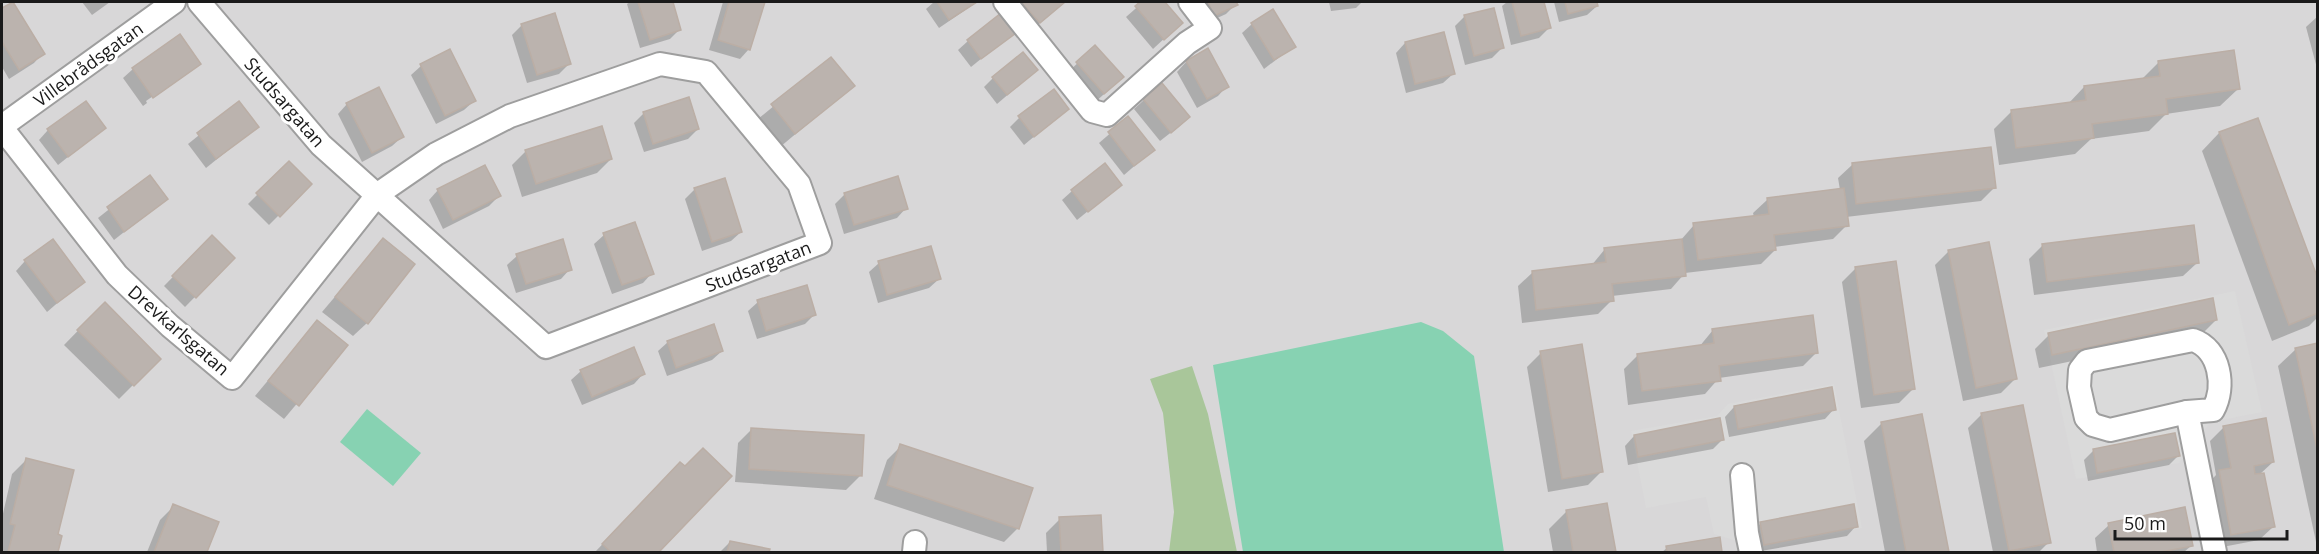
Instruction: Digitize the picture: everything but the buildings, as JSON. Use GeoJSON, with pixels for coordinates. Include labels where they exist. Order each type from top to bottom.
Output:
{"type":"FeatureCollection","features":[{"type":"Feature","properties":{"kind":"street","name":"Villebrådsgatan"},"geometry":{"type":"LineString","coordinates":[[2,127],[174,2]]}},
{"type":"Feature","properties":{"kind":"street","name":"Studsargatan"},"geometry":{"type":"LineString","coordinates":[[199,2],[321,145],[546,347],[820,243],[799,184],[706,72],[660,64],[510,116],[436,154],[378,194]]}},
{"type":"Feature","properties":{"kind":"street"},"geometry":{"type":"LineString","coordinates":[[1005,2],[1092,111],[1107,115],[1187,43],[1210,28],[1190,2]]}},
{"type":"Feature","properties":{"kind":"street","name":"Drevkarlsgatan"},"geometry":{"type":"LineString","coordinates":[[2,127],[117,275],[170,326],[232,378],[378,194]]}},
{"type":"Feature","properties":{"kind":"street"},"geometry":{"type":"LineString","coordinates":[[2193,340],[2205,344],[2214,354],[2221,389],[2212,410],[2187,411],[2110,430],[2093,425],[2086,418],[2079,387],[2080,370],[2087,361],[2193,340]]}},
{"type":"Feature","properties":{"kind":"street"},"geometry":{"type":"LineString","coordinates":[[2187,411],[2215,552]]}},
{"type":"Feature","properties":{"kind":"street"},"geometry":{"type":"LineString","coordinates":[[1742,475],[1751,552]]}},
{"type":"Feature","properties":{"kind":"shaded area"},"geometry":{"type":"Polygon","coordinates":[[[2,2],[2317,2],[2317,552],[2,552],[2,2]]]}},
{"type":"Feature","properties":{"kind":"shaded area"},"geometry":{"type":"Polygon","coordinates":[[[2235,291],[2262,412],[2211,422],[2179,463],[2076,479],[2044,330],[2235,291]]]}},
{"type":"Feature","properties":{"kind":"shaded area"},"geometry":{"type":"Polygon","coordinates":[[[1834,384],[1862,528],[1763,549],[1714,534],[1706,497],[1646,508],[1631,431],[1717,416],[1728,404],[1834,384]]]}},
{"type":"Feature","properties":{"kind":"green space"},"geometry":{"type":"Polygon","coordinates":[[[1421,322],[1443,331],[1474,356],[1504,552],[1243,552],[1213,365],[1421,322]]]}},
{"type":"Feature","properties":{"kind":"green space"},"geometry":{"type":"Polygon","coordinates":[[[1192,366],[1208,414],[1237,552],[1169,552],[1174,512],[1163,413],[1150,379],[1192,366]]]}},
{"type":"Feature","properties":{"kind":"green space"},"geometry":{"type":"Polygon","coordinates":[[[367,409],[421,453],[393,486],[340,442],[367,409]]]}}]}
